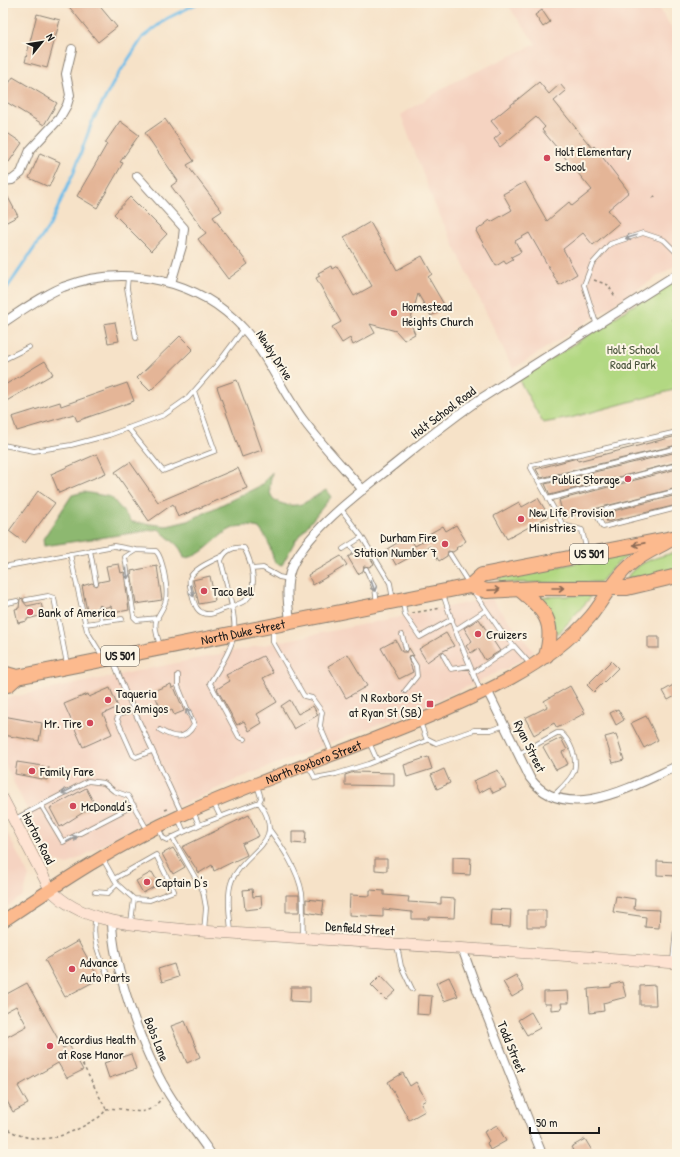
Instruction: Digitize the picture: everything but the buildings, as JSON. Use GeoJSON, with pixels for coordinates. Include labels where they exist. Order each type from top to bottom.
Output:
{"type":"FeatureCollection","features":[{"type":"Feature","properties":{"kind":"highway","name":"North Duke Street"},"geometry":{"type":"LineString","coordinates":[[470,586],[482,575],[677,537]]}},
{"type":"Feature","properties":{"kind":"highway","name":"US 501"},"geometry":{"type":"LineString","coordinates":[[611,588],[645,585],[677,576]]}},
{"type":"Feature","properties":{"kind":"highway","name":"North Duke Street"},"geometry":{"type":"LineString","coordinates":[[6,675],[67,667],[442,590],[470,586],[487,591],[519,589],[611,588]]}},
{"type":"Feature","properties":{"kind":"highway"},"geometry":{"type":"LineString","coordinates":[[519,589],[537,604],[547,618],[551,634],[546,656]]}},
{"type":"Feature","properties":{"kind":"main road","name":"North Roxboro Street"},"geometry":{"type":"LineString","coordinates":[[3,920],[102,857],[184,814],[419,719],[484,691],[531,666],[546,656],[582,625],[630,564],[677,537]]}},
{"type":"Feature","properties":{"kind":"street"},"geometry":{"type":"LineString","coordinates":[[3,181],[12,180],[21,173],[30,150],[59,119],[67,105],[70,95],[66,74],[72,49]]}},
{"type":"Feature","properties":{"kind":"street"},"geometry":{"type":"LineString","coordinates":[[137,176],[184,228],[182,246],[171,283]]}},
{"type":"Feature","properties":{"kind":"street","name":"Newby Drive"},"geometry":{"type":"LineString","coordinates":[[3,323],[41,298],[64,287],[82,281],[128,277],[149,278],[171,283],[200,295],[222,309],[244,329],[261,350],[289,400],[303,421],[363,490]]}},
{"type":"Feature","properties":{"kind":"street","name":"Holt School Road"},"geometry":{"type":"LineString","coordinates":[[290,621],[287,600],[289,579],[293,565],[307,545],[341,509],[454,417],[676,277]]}},
{"type":"Feature","properties":{"kind":"street","name":"Ryan Street"},"geometry":{"type":"LineString","coordinates":[[484,691],[506,725],[534,784],[552,797],[572,801],[603,797],[628,788],[677,766]]}},
{"type":"Feature","properties":{"kind":"street","name":"Horton Road"},"geometry":{"type":"LineString","coordinates":[[3,799],[50,889]]}},
{"type":"Feature","properties":{"kind":"street","name":"Denfield Street"},"geometry":{"type":"LineString","coordinates":[[50,889],[70,906],[85,914],[130,923],[230,933],[675,963]]}},
{"type":"Feature","properties":{"kind":"street","name":"Bobs Lane"},"geometry":{"type":"LineString","coordinates":[[112,920],[116,952],[127,995],[150,1057],[168,1092],[211,1154]]}},
{"type":"Feature","properties":{"kind":"street","name":"Todd Street"},"geometry":{"type":"LineString","coordinates":[[462,948],[483,1006],[542,1154]]}},
{"type":"Feature","properties":{"kind":"lane"},"geometry":{"type":"LineString","coordinates":[[597,326],[584,285],[592,264],[610,244],[643,233],[664,240],[677,252]]}},
{"type":"Feature","properties":{"kind":"lane"},"geometry":{"type":"LineString","coordinates":[[128,277],[127,288],[136,338]]}},
{"type":"Feature","properties":{"kind":"lane"},"geometry":{"type":"LineString","coordinates":[[3,445],[34,451],[71,445],[128,428],[164,415],[188,398],[244,329]]}},
{"type":"Feature","properties":{"kind":"lane"},"geometry":{"type":"LineString","coordinates":[[3,360],[29,347]]}},
{"type":"Feature","properties":{"kind":"lane"},"geometry":{"type":"LineString","coordinates":[[128,428],[162,471],[215,451],[194,391]]}},
{"type":"Feature","properties":{"kind":"lane"},"geometry":{"type":"LineString","coordinates":[[588,554],[582,530],[563,525],[538,482],[531,468],[532,465],[677,432]]}},
{"type":"Feature","properties":{"kind":"lane"},"geometry":{"type":"LineString","coordinates":[[538,482],[677,448]]}},
{"type":"Feature","properties":{"kind":"lane"},"geometry":{"type":"LineString","coordinates":[[548,500],[677,465]]}},
{"type":"Feature","properties":{"kind":"lane"},"geometry":{"type":"LineString","coordinates":[[677,491],[595,512],[603,527],[677,508]]}},
{"type":"Feature","properties":{"kind":"lane"},"geometry":{"type":"LineString","coordinates":[[341,509],[362,537],[390,582],[405,615],[420,637],[452,619]]}},
{"type":"Feature","properties":{"kind":"lane"},"geometry":{"type":"LineString","coordinates":[[344,549],[362,537]]}},
{"type":"Feature","properties":{"kind":"lane"},"geometry":{"type":"LineString","coordinates":[[350,545],[356,553]]}},
{"type":"Feature","properties":{"kind":"lane"},"geometry":{"type":"LineString","coordinates":[[3,567],[114,546],[136,550],[156,551],[159,553],[164,572],[166,598],[156,622],[156,634],[160,648]]}},
{"type":"Feature","properties":{"kind":"lane"},"geometry":{"type":"LineString","coordinates":[[237,547],[244,548],[252,569],[251,594],[246,600],[212,614],[204,614],[198,610],[195,605],[190,584],[190,578],[194,573],[222,556],[228,550],[237,547]]}},
{"type":"Feature","properties":{"kind":"lane"},"geometry":{"type":"LineString","coordinates":[[90,550],[96,582]]}},
{"type":"Feature","properties":{"kind":"lane"},"geometry":{"type":"LineString","coordinates":[[136,550],[125,556],[134,617],[138,620],[158,618]]}},
{"type":"Feature","properties":{"kind":"lane"},"geometry":{"type":"LineString","coordinates":[[70,554],[87,631],[108,658],[152,752],[184,814],[199,825]]}},
{"type":"Feature","properties":{"kind":"lane"},"geometry":{"type":"LineString","coordinates":[[450,554],[486,610],[513,646],[531,666]]}},
{"type":"Feature","properties":{"kind":"lane"},"geometry":{"type":"LineString","coordinates":[[222,556],[221,561],[232,606],[235,633],[228,651],[210,683],[239,737],[244,739]]}},
{"type":"Feature","properties":{"kind":"lane"},"geometry":{"type":"LineString","coordinates":[[252,569],[263,568],[279,577],[289,579]]}},
{"type":"Feature","properties":{"kind":"lane"},"geometry":{"type":"LineString","coordinates":[[366,569],[375,589],[377,604]]}},
{"type":"Feature","properties":{"kind":"lane"},"geometry":{"type":"LineString","coordinates":[[442,590],[455,630],[473,673],[484,691]]}},
{"type":"Feature","properties":{"kind":"lane"},"geometry":{"type":"LineString","coordinates":[[26,600],[48,596],[54,598],[67,667]]}},
{"type":"Feature","properties":{"kind":"lane"},"geometry":{"type":"LineString","coordinates":[[3,604],[17,602]]}},
{"type":"Feature","properties":{"kind":"lane"},"geometry":{"type":"LineString","coordinates":[[100,608],[102,622]]}},
{"type":"Feature","properties":{"kind":"lane"},"geometry":{"type":"LineString","coordinates":[[455,630],[486,610]]}},
{"type":"Feature","properties":{"kind":"lane"},"geometry":{"type":"LineString","coordinates":[[85,624],[122,619]]}},
{"type":"Feature","properties":{"kind":"lane"},"geometry":{"type":"LineString","coordinates":[[273,624],[273,642],[304,696],[312,698],[322,712],[320,726],[332,755]]}},
{"type":"Feature","properties":{"kind":"lane"},"geometry":{"type":"LineString","coordinates":[[402,635],[406,649]]}},
{"type":"Feature","properties":{"kind":"lane"},"geometry":{"type":"LineString","coordinates":[[473,673],[513,646]]}},
{"type":"Feature","properties":{"kind":"lane"},"geometry":{"type":"LineString","coordinates":[[443,655],[451,669],[470,666]]}},
{"type":"Feature","properties":{"kind":"lane"},"geometry":{"type":"LineString","coordinates":[[405,691],[417,676],[416,666],[411,658]]}},
{"type":"Feature","properties":{"kind":"lane"},"geometry":{"type":"LineString","coordinates":[[160,730],[172,737],[182,736],[190,731],[194,725],[178,686],[178,675]]}},
{"type":"Feature","properties":{"kind":"lane"},"geometry":{"type":"LineString","coordinates":[[133,709],[119,715],[117,719],[133,755],[136,757],[152,752]]}},
{"type":"Feature","properties":{"kind":"lane"},"geometry":{"type":"LineString","coordinates":[[419,719],[428,740]]}},
{"type":"Feature","properties":{"kind":"lane"},"geometry":{"type":"LineString","coordinates":[[308,764],[314,776],[319,778],[359,767],[428,740],[436,742],[474,730],[491,730],[506,725]]}},
{"type":"Feature","properties":{"kind":"lane"},"geometry":{"type":"LineString","coordinates":[[519,754],[557,733],[561,733],[564,736],[573,751],[575,770],[572,776],[552,797]]}},
{"type":"Feature","properties":{"kind":"lane"},"geometry":{"type":"LineString","coordinates":[[368,740],[377,760]]}},
{"type":"Feature","properties":{"kind":"lane"},"geometry":{"type":"LineString","coordinates":[[13,820],[88,781],[108,784],[114,792],[128,796],[153,829],[167,840],[220,816],[259,802]]}},
{"type":"Feature","properties":{"kind":"lane"},"geometry":{"type":"LineString","coordinates":[[257,784],[261,798],[259,802],[265,811],[270,829],[282,847],[299,882],[302,895],[302,938]]}},
{"type":"Feature","properties":{"kind":"lane"},"geometry":{"type":"LineString","coordinates":[[213,802],[220,816]]}},
{"type":"Feature","properties":{"kind":"lane"},"geometry":{"type":"LineString","coordinates":[[41,805],[63,842],[134,805]]}},
{"type":"Feature","properties":{"kind":"lane"},"geometry":{"type":"LineString","coordinates":[[184,814],[184,832]]}},
{"type":"Feature","properties":{"kind":"lane"},"geometry":{"type":"LineString","coordinates":[[230,933],[230,891],[232,880],[265,840],[270,829]]}},
{"type":"Feature","properties":{"kind":"lane"},"geometry":{"type":"LineString","coordinates":[[172,837],[203,891],[206,908],[204,931]]}},
{"type":"Feature","properties":{"kind":"lane"},"geometry":{"type":"LineString","coordinates":[[102,857],[114,879],[117,884],[134,899],[150,900],[174,891],[156,855],[114,879]]}},
{"type":"Feature","properties":{"kind":"lane"},"geometry":{"type":"LineString","coordinates":[[95,892],[108,893],[117,884]]}},
{"type":"Feature","properties":{"kind":"lane"},"geometry":{"type":"LineString","coordinates":[[675,963],[677,884]]}},
{"type":"Feature","properties":{"kind":"lane"},"geometry":{"type":"LineString","coordinates":[[130,923],[134,899]]}},
{"type":"Feature","properties":{"kind":"lane"},"geometry":{"type":"LineString","coordinates":[[96,916],[93,927],[95,942],[109,979]]}},
{"type":"Feature","properties":{"kind":"lane"},"geometry":{"type":"LineString","coordinates":[[397,944],[400,966],[412,988]]}},
{"type":"Feature","properties":{"kind":"path"},"geometry":{"type":"LineString","coordinates":[[653,198],[656,194]]}},
{"type":"Feature","properties":{"kind":"path"},"geometry":{"type":"LineString","coordinates":[[594,280],[608,286],[616,298]]}},
{"type":"Feature","properties":{"kind":"path"},"geometry":{"type":"LineString","coordinates":[[405,615],[447,606]]}},
{"type":"Feature","properties":{"kind":"path"},"geometry":{"type":"LineString","coordinates":[[164,810],[168,809]]}},
{"type":"Feature","properties":{"kind":"path"},"geometry":{"type":"LineString","coordinates":[[82,1063],[106,1109]]}},
{"type":"Feature","properties":{"kind":"path"},"geometry":{"type":"LineString","coordinates":[[106,1109],[115,1108],[142,1112],[149,1111],[154,1108],[168,1092]]}},
{"type":"Feature","properties":{"kind":"path"},"geometry":{"type":"LineString","coordinates":[[3,1126],[21,1135],[49,1139],[78,1130],[104,1114],[106,1109]]}},
{"type":"Feature","properties":{"kind":"shaded area","name":"Holt Elementary School"},"geometry":{"type":"Polygon","coordinates":[[[506,3],[656,3],[677,37],[677,264],[513,369],[433,201],[401,115],[450,84],[536,44],[506,3]]]}},
{"type":"Feature","properties":{"kind":"shaded area"},"geometry":{"type":"Polygon","coordinates":[[[491,598],[534,652],[507,668],[425,706],[240,778],[141,823],[67,865],[51,859],[3,760],[3,699],[491,598]]]}},
{"type":"Feature","properties":{"kind":"shaded area"},"geometry":{"type":"Polygon","coordinates":[[[3,825],[29,876],[23,896],[3,909],[3,825]]]}},
{"type":"Feature","properties":{"kind":"green space","name":"Holt School Road Park"},"geometry":{"type":"Polygon","coordinates":[[[677,277],[677,389],[570,418],[543,423],[519,380],[677,277]]]}},
{"type":"Feature","properties":{"kind":"green space"},"geometry":{"type":"Polygon","coordinates":[[[272,472],[270,484],[271,496],[279,502],[289,505],[300,504],[326,490],[331,497],[295,541],[282,565],[275,563],[267,539],[259,528],[247,526],[227,531],[200,553],[184,558],[180,548],[159,529],[44,546],[43,539],[72,495],[84,492],[111,497],[132,522],[167,526],[188,521],[262,485],[272,472]]]}},
{"type":"Feature","properties":{"kind":"green space"},"geometry":{"type":"Polygon","coordinates":[[[677,552],[677,570],[657,575],[627,578],[631,572],[649,560],[677,552]]]}},
{"type":"Feature","properties":{"kind":"green space"},"geometry":{"type":"Polygon","coordinates":[[[627,553],[627,556],[614,566],[601,582],[500,583],[499,578],[627,553]]]}},
{"type":"Feature","properties":{"kind":"green space"},"geometry":{"type":"Polygon","coordinates":[[[589,595],[590,598],[558,634],[547,607],[540,597],[589,595]]]}},
{"type":"Feature","properties":{"kind":"waterway"},"geometry":{"type":"LineString","coordinates":[[3,294],[50,225],[74,172],[92,122],[116,78],[143,37],[168,18],[198,3]]}},
{"type":"Feature","properties":{"kind":"place","name":"Holt Elementary School"},"geometry":{"type":"Point","coordinates":[547,158]}},
{"type":"Feature","properties":{"kind":"place","name":"Homestead Heights Church"},"geometry":{"type":"Point","coordinates":[394,313]}},
{"type":"Feature","properties":{"kind":"place","name":"Public Storage"},"geometry":{"type":"Point","coordinates":[628,479]}},
{"type":"Feature","properties":{"kind":"place","name":"New Life Provision Ministries"},"geometry":{"type":"Point","coordinates":[521,519]}},
{"type":"Feature","properties":{"kind":"place","name":"Durham Fire Station Number 7"},"geometry":{"type":"Point","coordinates":[445,544]}},
{"type":"Feature","properties":{"kind":"place","name":"Taco Bell"},"geometry":{"type":"Point","coordinates":[204,591]}},
{"type":"Feature","properties":{"kind":"place","name":"Bank of America"},"geometry":{"type":"Point","coordinates":[30,612]}},
{"type":"Feature","properties":{"kind":"place","name":"Cruizers"},"geometry":{"type":"Point","coordinates":[478,634]}},
{"type":"Feature","properties":{"kind":"place","name":"Taqueria Los Amigos"},"geometry":{"type":"Point","coordinates":[108,700]}},
{"type":"Feature","properties":{"kind":"place","name":"N Roxboro St at Ryan St (SB)"},"geometry":{"type":"Point","coordinates":[430,704]}},
{"type":"Feature","properties":{"kind":"place","name":"Mr. Tire"},"geometry":{"type":"Point","coordinates":[90,723]}},
{"type":"Feature","properties":{"kind":"place","name":"Family Fare"},"geometry":{"type":"Point","coordinates":[32,771]}},
{"type":"Feature","properties":{"kind":"place","name":"McDonald's"},"geometry":{"type":"Point","coordinates":[73,806]}},
{"type":"Feature","properties":{"kind":"place","name":"Captain D's"},"geometry":{"type":"Point","coordinates":[147,882]}},
{"type":"Feature","properties":{"kind":"place","name":"Advance Auto Parts"},"geometry":{"type":"Point","coordinates":[72,969]}},
{"type":"Feature","properties":{"kind":"place","name":"Accordius Health at Rose Manor"},"geometry":{"type":"Point","coordinates":[50,1046]}}]}
